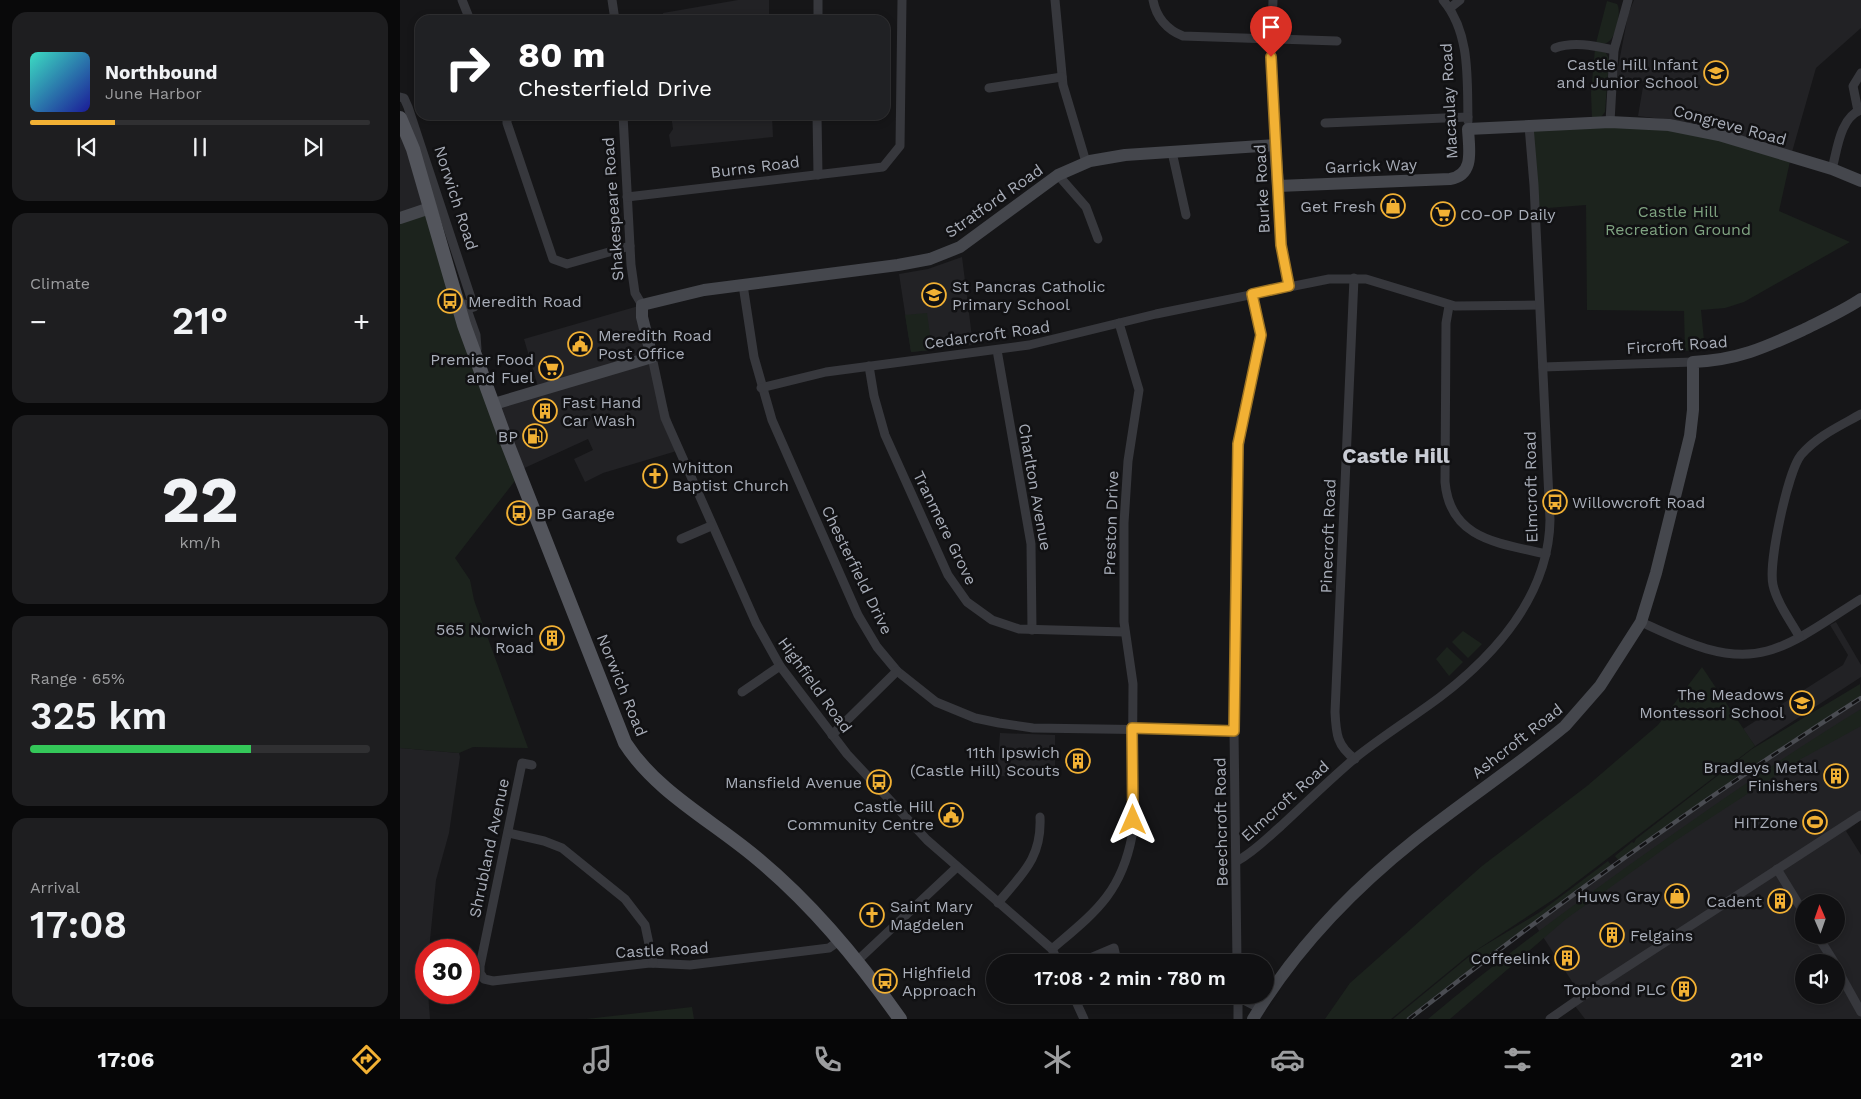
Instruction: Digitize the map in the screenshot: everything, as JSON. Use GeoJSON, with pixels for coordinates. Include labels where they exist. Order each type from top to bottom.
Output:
{"type":"FeatureCollection","features":[{"type":"Feature","properties":{"kind":"main road","name":"Norwich Road"},"geometry":{"type":"LineString","coordinates":[[400,118],[413,149],[455,289],[464,310],[464,325],[614,720],[628,748],[658,782],[742,846],[782,880],[857,961],[899,1019]]}},
{"type":"Feature","properties":{"kind":"street"},"geometry":{"type":"LineString","coordinates":[[462,0],[468,15]]}},
{"type":"Feature","properties":{"kind":"street"},"geometry":{"type":"LineString","coordinates":[[612,0],[614,15]]}},
{"type":"Feature","properties":{"kind":"street"},"geometry":{"type":"LineString","coordinates":[[818,0],[818,15]]}},
{"type":"Feature","properties":{"kind":"street","name":"Burns Road"},"geometry":{"type":"LineString","coordinates":[[628,197],[878,168],[885,165],[900,146],[902,0]]}},
{"type":"Feature","properties":{"kind":"street"},"geometry":{"type":"LineString","coordinates":[[1055,0],[1062,77],[1072,119],[1086,162]]}},
{"type":"Feature","properties":{"kind":"street"},"geometry":{"type":"LineString","coordinates":[[1153,0],[1163,22],[1171,30],[1183,36],[1337,41]]}},
{"type":"Feature","properties":{"kind":"street","name":"Burke Road"},"geometry":{"type":"LineString","coordinates":[[1273,0],[1271,40],[1275,145],[1281,245],[1289,286]]}},
{"type":"Feature","properties":{"kind":"street","name":"Macaulay Road"},"geometry":{"type":"LineString","coordinates":[[1444,0],[1458,23],[1464,44],[1469,161],[1464,174]]}},
{"type":"Feature","properties":{"kind":"street"},"geometry":{"type":"LineString","coordinates":[[1450,8],[1460,0]]}},
{"type":"Feature","properties":{"kind":"street"},"geometry":{"type":"LineString","coordinates":[[1610,122],[1614,50],[1628,0]]}},
{"type":"Feature","properties":{"kind":"street"},"geometry":{"type":"LineString","coordinates":[[1555,48],[1562,45],[1587,45],[1614,50]]}},
{"type":"Feature","properties":{"kind":"street"},"geometry":{"type":"LineString","coordinates":[[1832,170],[1845,126],[1850,117],[1860,111],[1853,86],[1861,73]]}},
{"type":"Feature","properties":{"kind":"street"},"geometry":{"type":"LineString","coordinates":[[989,88],[1062,77]]}},
{"type":"Feature","properties":{"kind":"street","name":"Norwich Road"},"geometry":{"type":"LineString","coordinates":[[400,97],[404,98],[408,107],[474,307],[464,310],[476,335],[478,359]]}},
{"type":"Feature","properties":{"kind":"street"},"geometry":{"type":"LineString","coordinates":[[507,120],[553,258],[567,264],[630,246]]}},
{"type":"Feature","properties":{"kind":"street","name":"Shakespeare Road"},"geometry":{"type":"LineString","coordinates":[[623,120],[630,246],[635,293],[642,305],[642,317],[652,357]]}},
{"type":"Feature","properties":{"kind":"street"},"geometry":{"type":"LineString","coordinates":[[818,120],[818,175]]}},
{"type":"Feature","properties":{"kind":"street","name":"Congreve Road"},"geometry":{"type":"LineString","coordinates":[[1468,123],[1529,126],[1646,122],[1693,129],[1832,170],[1861,181]]}},
{"type":"Feature","properties":{"kind":"street"},"geometry":{"type":"LineString","coordinates":[[1325,124],[1468,123]]}},
{"type":"Feature","properties":{"kind":"street","name":"Elmcroft Road"},"geometry":{"type":"LineString","coordinates":[[1237,861],[1256,848],[1355,759],[1440,697],[1490,651],[1508,631],[1530,598],[1540,577],[1546,554],[1550,520],[1529,126]]}},
{"type":"Feature","properties":{"kind":"street","name":"Stratford Road"},"geometry":{"type":"LineString","coordinates":[[642,305],[685,293],[898,265],[938,256],[967,242],[1058,175],[1086,162],[1125,155],[1275,145]]}},
{"type":"Feature","properties":{"kind":"street"},"geometry":{"type":"LineString","coordinates":[[1172,152],[1186,215]]}},
{"type":"Feature","properties":{"kind":"street","name":"Garrick Way"},"geometry":{"type":"LineString","coordinates":[[1278,186],[1450,179],[1464,174]]}},
{"type":"Feature","properties":{"kind":"street"},"geometry":{"type":"LineString","coordinates":[[1058,175],[1086,207],[1098,239]]}},
{"type":"Feature","properties":{"kind":"street"},"geometry":{"type":"LineString","coordinates":[[400,218],[430,208]]}},
{"type":"Feature","properties":{"kind":"street","name":"Cedarcroft Road"},"geometry":{"type":"LineString","coordinates":[[761,388],[826,372],[997,350],[1060,339],[1119,323],[1329,279],[1354,278],[1396,287],[1449,306],[1539,305]]}},
{"type":"Feature","properties":{"kind":"street","name":"Pinecroft Road"},"geometry":{"type":"LineString","coordinates":[[1354,278],[1335,712],[1338,742],[1345,752],[1355,759]]}},
{"type":"Feature","properties":{"kind":"street","name":"Chesterfield Drive"},"geometry":{"type":"LineString","coordinates":[[743,285],[750,340],[761,388],[782,444],[858,615],[877,647],[897,672],[936,702],[988,721],[1032,728],[1234,731]]}},
{"type":"Feature","properties":{"kind":"street","name":"Beechcroft Road"},"geometry":{"type":"LineString","coordinates":[[1237,954],[1234,731],[1237,453],[1243,414],[1261,335],[1252,294]]}},
{"type":"Feature","properties":{"kind":"street","name":"Fircroft Road"},"geometry":{"type":"LineString","coordinates":[[1542,367],[1728,359],[1759,350],[1834,315],[1861,299]]}},
{"type":"Feature","properties":{"kind":"street"},"geometry":{"type":"LineString","coordinates":[[1449,306],[1446,323],[1445,464],[1446,490],[1449,502],[1462,523],[1480,536],[1546,554]]}},
{"type":"Feature","properties":{"kind":"street","name":"Preston Drive"},"geometry":{"type":"LineString","coordinates":[[1052,949],[1099,908],[1120,877],[1128,857],[1133,828],[1132,675],[1125,632],[1125,504],[1130,445],[1139,390],[1119,323]]}},
{"type":"Feature","properties":{"kind":"street","name":"Charlton Avenue"},"geometry":{"type":"LineString","coordinates":[[997,350],[1029,531],[1033,574],[1032,630]]}},
{"type":"Feature","properties":{"kind":"street"},"geometry":{"type":"LineString","coordinates":[[494,404],[652,357]]}},
{"type":"Feature","properties":{"kind":"street","name":"Highfield Road"},"geometry":{"type":"LineString","coordinates":[[652,357],[665,418],[711,526],[756,624],[780,666],[832,736],[927,840],[1052,949],[1054,954]]}},
{"type":"Feature","properties":{"kind":"street","name":"Ashcroft Road"},"geometry":{"type":"LineString","coordinates":[[1256,1014],[1309,940],[1372,876],[1416,838],[1551,738],[1579,712],[1608,675],[1641,622],[1656,573],[1690,436],[1693,410],[1693,362]]}},
{"type":"Feature","properties":{"kind":"street","name":"Tranmere Grove"},"geometry":{"type":"LineString","coordinates":[[869,366],[874,396],[885,435],[952,583],[966,602],[984,615],[1010,626],[1032,630],[1125,632]]}},
{"type":"Feature","properties":{"kind":"street"},"geometry":{"type":"LineString","coordinates":[[1799,636],[1777,597],[1772,580],[1774,555],[1790,478],[1799,458],[1811,445],[1861,414]]}},
{"type":"Feature","properties":{"kind":"street"},"geometry":{"type":"LineString","coordinates":[[681,539],[711,526]]}},
{"type":"Feature","properties":{"kind":"street"},"geometry":{"type":"LineString","coordinates":[[1641,622],[1692,643],[1735,654],[1766,652],[1799,636],[1861,599]]}},
{"type":"Feature","properties":{"kind":"street"},"geometry":{"type":"LineString","coordinates":[[742,692],[780,666]]}},
{"type":"Feature","properties":{"kind":"street"},"geometry":{"type":"LineString","coordinates":[[832,736],[897,672]]}},
{"type":"Feature","properties":{"kind":"street","name":"Shrubland Avenue"},"geometry":{"type":"LineString","coordinates":[[484,979],[480,973],[480,966],[522,763],[532,765]]}},
{"type":"Feature","properties":{"kind":"street"},"geometry":{"type":"LineString","coordinates":[[1550,1019],[1861,815]]}},
{"type":"Feature","properties":{"kind":"street"},"geometry":{"type":"LineString","coordinates":[[998,903],[1034,859],[1041,828],[1040,817]]}},
{"type":"Feature","properties":{"kind":"street"},"geometry":{"type":"LineString","coordinates":[[508,833],[544,841],[562,848],[625,899],[645,925],[654,962]]}},
{"type":"Feature","properties":{"kind":"street"},"geometry":{"type":"LineString","coordinates":[[857,961],[957,868]]}},
{"type":"Feature","properties":{"kind":"street"},"geometry":{"type":"LineString","coordinates":[[1776,869],[1795,899]]}},
{"type":"Feature","properties":{"kind":"street","name":"Castle Road"},"geometry":{"type":"LineString","coordinates":[[484,979],[493,981],[654,962],[690,965],[829,948],[839,941]]}},
{"type":"Feature","properties":{"kind":"street"},"geometry":{"type":"LineString","coordinates":[[1100,954],[1114,948],[1115,954]]}},
{"type":"Feature","properties":{"kind":"street"},"geometry":{"type":"LineString","coordinates":[[1845,983],[1861,1012]]}},
{"type":"Feature","properties":{"kind":"street"},"geometry":{"type":"LineString","coordinates":[[1077,1004],[1084,1019]]}},
{"type":"Feature","properties":{"kind":"street"},"geometry":{"type":"LineString","coordinates":[[1238,1004],[1238,1019]]}},
{"type":"Feature","properties":{"kind":"street"},"geometry":{"type":"LineString","coordinates":[[1246,1004],[1256,1014]]}},
{"type":"Feature","properties":{"kind":"shaded area"},"geometry":{"type":"Polygon","coordinates":[[[738,0],[769,0],[769,15],[663,15],[663,13],[738,0]]]}},
{"type":"Feature","properties":{"kind":"shaded area","name":"Castle Hill Infant and Junior School"},"geometry":{"type":"Polygon","coordinates":[[[1634,0],[1861,0],[1861,28],[1816,68],[1792,152],[1686,122],[1638,116],[1644,81],[1616,78],[1628,15],[1634,0]]]}},
{"type":"Feature","properties":{"kind":"shaded area"},"geometry":{"type":"Polygon","coordinates":[[[400,118],[430,208],[400,217],[400,118]]]}},
{"type":"Feature","properties":{"kind":"shaded area"},"geometry":{"type":"Polygon","coordinates":[[[672,120],[772,120],[773,137],[671,147],[669,135],[673,129],[672,120]]]}},
{"type":"Feature","properties":{"kind":"shaded area","name":"St Pancras Catholic Primary School"},"geometry":{"type":"Polygon","coordinates":[[[962,257],[973,345],[911,352],[899,274],[928,269],[962,257]]]}},
{"type":"Feature","properties":{"kind":"shaded area"},"geometry":{"type":"Polygon","coordinates":[[[642,305],[652,357],[680,450],[603,473],[585,482],[574,459],[593,450],[588,439],[520,470],[494,404],[539,390],[524,339],[642,305]]]}},
{"type":"Feature","properties":{"kind":"shaded area","name":"The Meadows Montessori School"},"geometry":{"type":"Polygon","coordinates":[[[1836,622],[1861,665],[1861,677],[1755,746],[1743,729],[1843,665],[1848,655],[1830,625],[1836,622]]]}},
{"type":"Feature","properties":{"kind":"shaded area"},"geometry":{"type":"Polygon","coordinates":[[[1861,700],[1861,820],[1846,831],[1861,855],[1861,1019],[1585,1019],[1575,1006],[1584,1000],[1534,923],[1676,821],[1861,700]]]}},
{"type":"Feature","properties":{"kind":"shaded area"},"geometry":{"type":"Polygon","coordinates":[[[1000,733],[1055,735],[1055,778],[997,776],[1000,733]]]}},
{"type":"Feature","properties":{"kind":"shaded area"},"geometry":{"type":"Polygon","coordinates":[[[400,748],[459,753],[449,833],[436,880],[430,939],[415,939],[415,1004],[429,1004],[430,1019],[400,1019],[400,748]]]}},
{"type":"Feature","properties":{"kind":"green space"},"geometry":{"type":"Polygon","coordinates":[[[1607,1],[1617,4],[1619,12],[1617,24],[1611,40],[1605,44],[1599,44],[1596,43],[1607,1]]]}},
{"type":"Feature","properties":{"kind":"green space"},"geometry":{"type":"Polygon","coordinates":[[[1595,49],[1606,53],[1609,59],[1605,112],[1601,117],[1592,119],[1591,93],[1595,49]]]}},
{"type":"Feature","properties":{"kind":"green space","name":"Castle Hill Recreation Ground"},"geometry":{"type":"Polygon","coordinates":[[[1646,122],[1791,157],[1779,211],[1850,242],[1744,302],[1725,308],[1701,310],[1705,350],[1685,351],[1684,311],[1587,310],[1586,205],[1535,209],[1529,126],[1646,122]]]}},
{"type":"Feature","properties":{"kind":"green space"},"geometry":{"type":"Polygon","coordinates":[[[430,208],[521,473],[455,558],[470,580],[474,600],[528,748],[473,747],[459,753],[400,748],[400,217],[430,208]]]}},
{"type":"Feature","properties":{"kind":"green space"},"geometry":{"type":"Polygon","coordinates":[[[927,313],[932,350],[911,352],[905,315],[927,313]]]}},
{"type":"Feature","properties":{"kind":"green space"},"geometry":{"type":"Polygon","coordinates":[[[1463,631],[1482,644],[1468,658],[1452,642],[1463,631]]]}},
{"type":"Feature","properties":{"kind":"green space"},"geometry":{"type":"Polygon","coordinates":[[[1447,647],[1463,662],[1449,676],[1436,659],[1447,647]]]}},
{"type":"Feature","properties":{"kind":"green space"},"geometry":{"type":"Polygon","coordinates":[[[1702,667],[1755,746],[1557,897],[1469,955],[1391,1019],[1325,1019],[1350,983],[1482,866],[1587,786],[1658,725],[1702,667]]]}},
{"type":"Feature","properties":{"kind":"green space"},"geometry":{"type":"Polygon","coordinates":[[[1860,684],[1861,696],[1753,766],[1618,860],[1615,856],[1752,749],[1860,684]]]}},
{"type":"Feature","properties":{"kind":"green space"},"geometry":{"type":"Polygon","coordinates":[[[1861,709],[1861,726],[1801,759],[1675,841],[1566,919],[1450,1019],[1428,1019],[1515,949],[1605,882],[1738,789],[1861,709]]]}},
{"type":"Feature","properties":{"kind":"green space"},"geometry":{"type":"Polygon","coordinates":[[[1608,861],[1611,865],[1483,962],[1413,1019],[1393,1019],[1477,950],[1540,912],[1608,861]]]}},
{"type":"Feature","properties":{"kind":"green space"},"geometry":{"type":"Polygon","coordinates":[[[692,1007],[694,1019],[586,1019],[692,1007]]]}},
{"type":"Feature","properties":{"kind":"railway"},"geometry":{"type":"LineString","coordinates":[[1409,1019],[1575,893],[1631,853],[1745,774],[1861,698]]}},
{"type":"Feature","properties":{"kind":"place","name":"Castle Hill Infant and Junior School"},"geometry":{"type":"Point","coordinates":[1716,73]}},
{"type":"Feature","properties":{"kind":"place","name":"Get Fresh"},"geometry":{"type":"Point","coordinates":[1393,206]}},
{"type":"Feature","properties":{"kind":"place","name":"CO-OP Daily"},"geometry":{"type":"Point","coordinates":[1443,214]}},
{"type":"Feature","properties":{"kind":"place","name":"St Pancras Catholic Primary School"},"geometry":{"type":"Point","coordinates":[934,295]}},
{"type":"Feature","properties":{"kind":"place","name":"Meredith Road"},"geometry":{"type":"Point","coordinates":[450,301]}},
{"type":"Feature","properties":{"kind":"place","name":"Meredith Road Post Office"},"geometry":{"type":"Point","coordinates":[580,344]}},
{"type":"Feature","properties":{"kind":"place","name":"Premier Food and Fuel"},"geometry":{"type":"Point","coordinates":[551,368]}},
{"type":"Feature","properties":{"kind":"place","name":"Fast Hand Car Wash"},"geometry":{"type":"Point","coordinates":[545,411]}},
{"type":"Feature","properties":{"kind":"place","name":"BP"},"geometry":{"type":"Point","coordinates":[535,436]}},
{"type":"Feature","properties":{"kind":"place","name":"Whitton Baptist Church"},"geometry":{"type":"Point","coordinates":[655,476]}},
{"type":"Feature","properties":{"kind":"place","name":"Willowcroft Road"},"geometry":{"type":"Point","coordinates":[1555,502]}},
{"type":"Feature","properties":{"kind":"place","name":"BP Garage"},"geometry":{"type":"Point","coordinates":[519,513]}},
{"type":"Feature","properties":{"kind":"place","name":"565 Norwich Road"},"geometry":{"type":"Point","coordinates":[552,638]}},
{"type":"Feature","properties":{"kind":"place","name":"The Meadows Montessori School"},"geometry":{"type":"Point","coordinates":[1802,703]}},
{"type":"Feature","properties":{"kind":"place","name":"11th Ipswich (Castle Hill) Scouts"},"geometry":{"type":"Point","coordinates":[1078,761]}},
{"type":"Feature","properties":{"kind":"place","name":"Bradleys Metal Finishers"},"geometry":{"type":"Point","coordinates":[1836,776]}},
{"type":"Feature","properties":{"kind":"place","name":"Mansfield Avenue"},"geometry":{"type":"Point","coordinates":[879,782]}},
{"type":"Feature","properties":{"kind":"place","name":"Castle Hill Community Centre"},"geometry":{"type":"Point","coordinates":[951,815]}},
{"type":"Feature","properties":{"kind":"place","name":"HITZone"},"geometry":{"type":"Point","coordinates":[1815,822]}},
{"type":"Feature","properties":{"kind":"place","name":"Huws Gray"},"geometry":{"type":"Point","coordinates":[1677,896]}},
{"type":"Feature","properties":{"kind":"place","name":"Cadent"},"geometry":{"type":"Point","coordinates":[1780,901]}},
{"type":"Feature","properties":{"kind":"place","name":"Saint Mary Magdelen"},"geometry":{"type":"Point","coordinates":[872,915]}},
{"type":"Feature","properties":{"kind":"place","name":"Felgains"},"geometry":{"type":"Point","coordinates":[1612,935]}},
{"type":"Feature","properties":{"kind":"place","name":"Coffeelink"},"geometry":{"type":"Point","coordinates":[1567,958]}},
{"type":"Feature","properties":{"kind":"place","name":"Highfield Approach"},"geometry":{"type":"Point","coordinates":[885,981]}},
{"type":"Feature","properties":{"kind":"place","name":"Topbond PLC"},"geometry":{"type":"Point","coordinates":[1684,989]}},
{"type":"Feature","properties":{"kind":"district","name":"Castle Hill"},"geometry":{"type":"Point","coordinates":[1396,455]}},
{"type":"Feature","properties":{"kind":"route"},"geometry":{"type":"LineString","coordinates":[[1133,820],[1132,728],[1234,731],[1238,444],[1261,335],[1252,294],[1289,286],[1281,245],[1271,57]]}}]}
